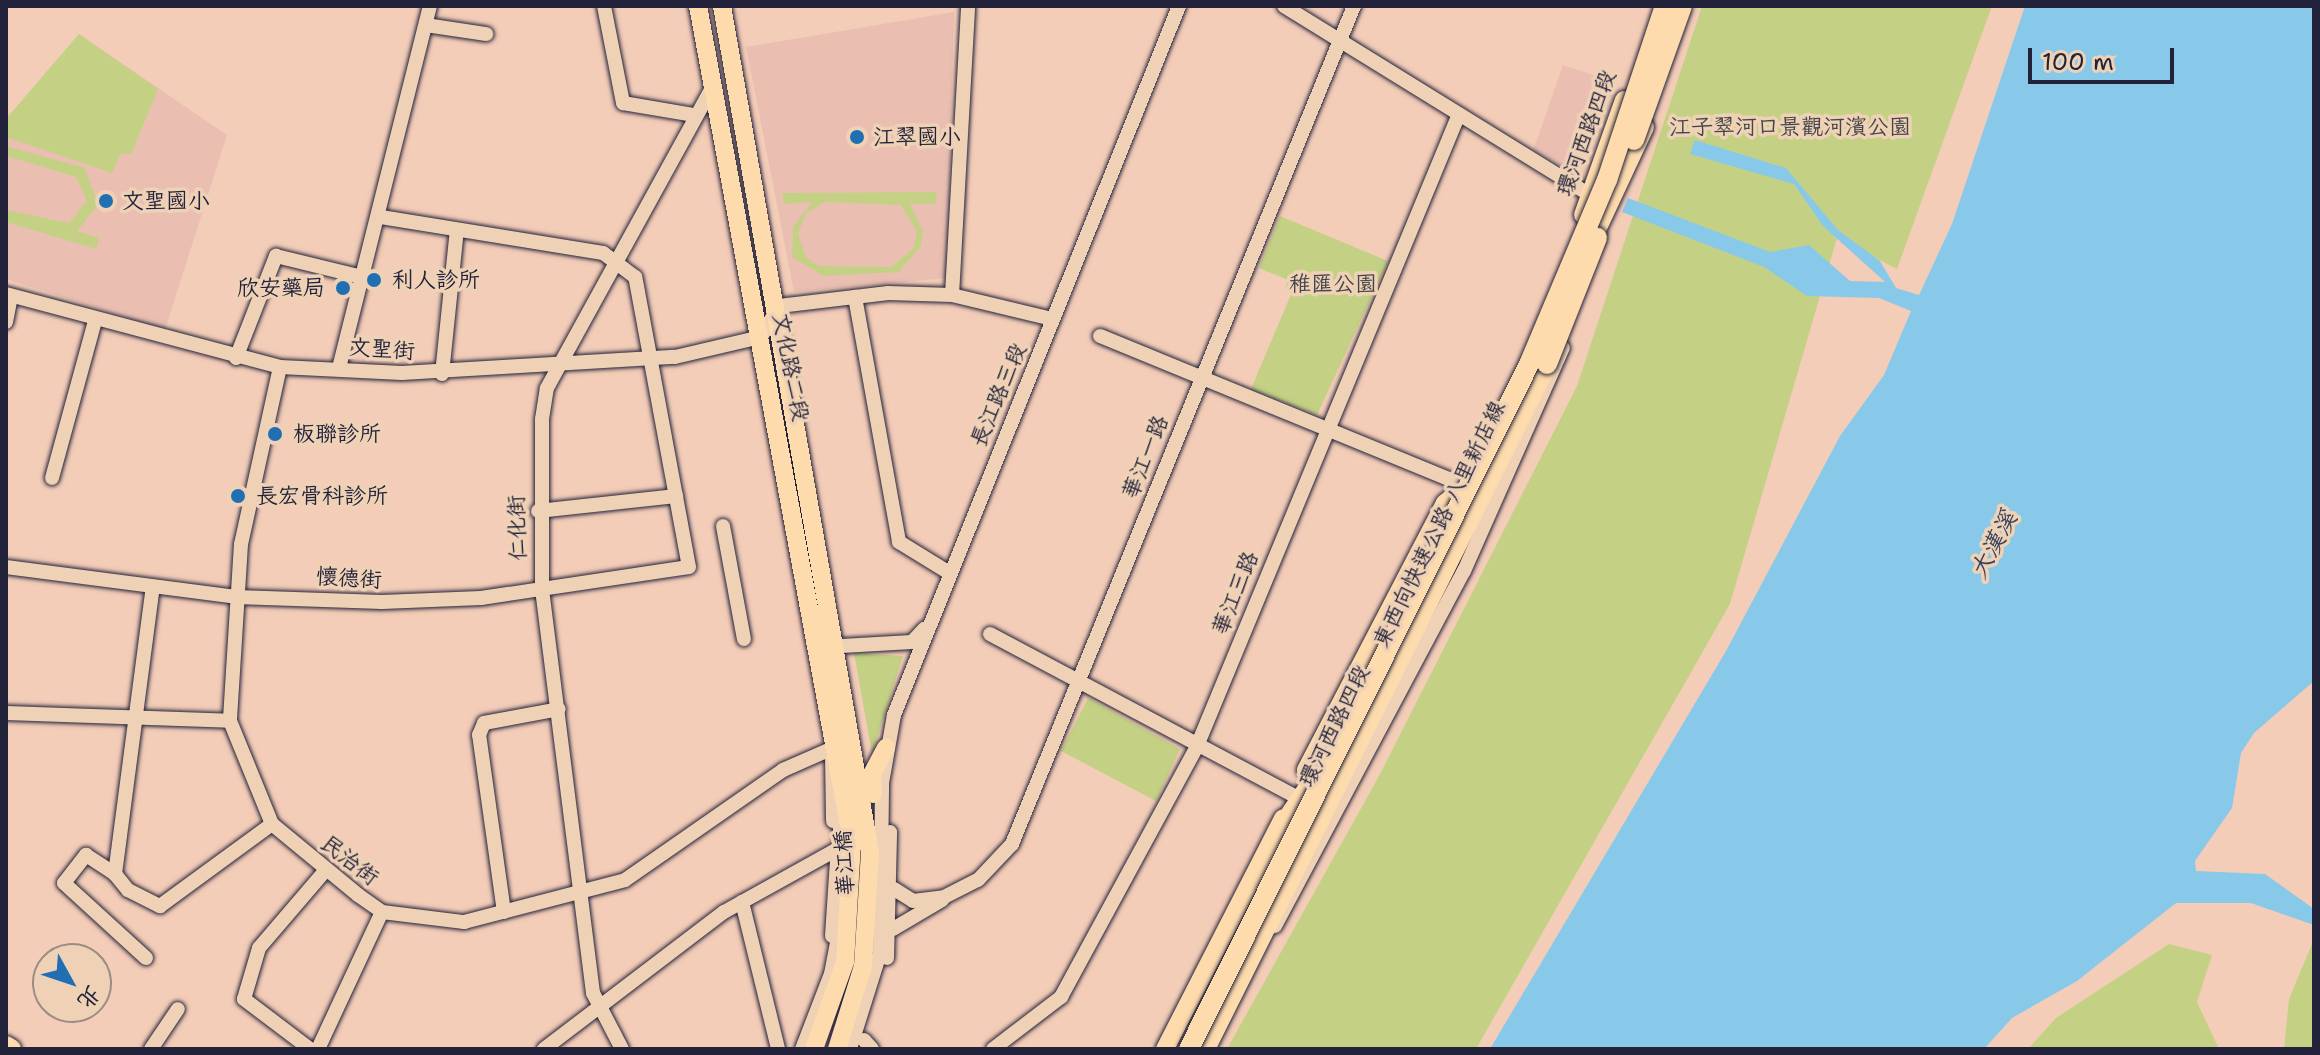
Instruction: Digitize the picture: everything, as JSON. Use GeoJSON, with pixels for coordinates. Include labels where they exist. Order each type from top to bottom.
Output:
{"type":"FeatureCollection","features":[{"type":"Feature","properties":{"kind":"highway","name":"東西向快速公路 八里新店線"},"geometry":{"type":"LineString","coordinates":[[1206,1049],[1547,364],[1684,6]]}},
{"type":"Feature","properties":{"kind":"highway","name":"東西向快速公路 八里新店線"},"geometry":{"type":"LineString","coordinates":[[1187,1049],[1530,362],[1607,180],[1658,7]]}},
{"type":"Feature","properties":{"kind":"highway"},"geometry":{"type":"LineString","coordinates":[[1274,928],[1334,804],[1503,478],[1547,364]]}},
{"type":"Feature","properties":{"kind":"highway"},"geometry":{"type":"LineString","coordinates":[[1187,1049],[1296,802],[1462,487]]}},
{"type":"Feature","properties":{"kind":"main road","name":"文化路二段"},"geometry":{"type":"LineString","coordinates":[[698,6],[819,649],[854,891],[845,962],[814,1049]]}},
{"type":"Feature","properties":{"kind":"main road","name":"文化路二段"},"geometry":{"type":"LineString","coordinates":[[722,6],[779,306],[842,671]]}},
{"type":"Feature","properties":{"kind":"main road","name":"環河西路四段"},"geometry":{"type":"LineString","coordinates":[[1198,1049],[1477,492],[1646,126],[1684,6]]}},
{"type":"Feature","properties":{"kind":"main road","name":"環河西路四段"},"geometry":{"type":"LineString","coordinates":[[1280,828],[1332,752],[1452,524],[1462,487],[1548,305],[1658,7]]}},
{"type":"Feature","properties":{"kind":"main road","name":"環河西路四段"},"geometry":{"type":"LineString","coordinates":[[1165,1049],[1445,503],[1462,487]]}},
{"type":"Feature","properties":{"kind":"main road","name":"華江橋"},"geometry":{"type":"LineString","coordinates":[[837,1049],[863,966],[871,888],[842,671]]}},
{"type":"Feature","properties":{"kind":"main road"},"geometry":{"type":"LineString","coordinates":[[845,1028],[860,1008],[874,948],[880,887],[872,774],[886,748]]}},
{"type":"Feature","properties":{"kind":"main road","name":"環河西路四段"},"geometry":{"type":"LineString","coordinates":[[1206,1049],[1274,928]]}},
{"type":"Feature","properties":{"kind":"street"},"geometry":{"type":"LineString","coordinates":[[339,368],[381,217],[430,6]]}},
{"type":"Feature","properties":{"kind":"street"},"geometry":{"type":"LineString","coordinates":[[604,6],[623,103],[693,115]]}},
{"type":"Feature","properties":{"kind":"street"},"geometry":{"type":"LineString","coordinates":[[952,295],[968,6]]}},
{"type":"Feature","properties":{"kind":"street","name":"長江路三段"},"geometry":{"type":"LineString","coordinates":[[884,800],[886,748],[899,703],[948,572],[1179,6]]}},
{"type":"Feature","properties":{"kind":"street"},"geometry":{"type":"LineString","coordinates":[[1284,6],[1590,196],[1609,204]]}},
{"type":"Feature","properties":{"kind":"street","name":"華江一路"},"geometry":{"type":"LineString","coordinates":[[893,929],[978,880],[1012,844],[1354,6]]}},
{"type":"Feature","properties":{"kind":"street"},"geometry":{"type":"LineString","coordinates":[[426,25],[486,34]]}},
{"type":"Feature","properties":{"kind":"street","name":"仁化街"},"geometry":{"type":"LineString","coordinates":[[622,1049],[600,1008],[581,893],[542,590],[538,511],[542,419],[557,370],[693,115],[713,86]]}},
{"type":"Feature","properties":{"kind":"street","name":"華江三路"},"geometry":{"type":"LineString","coordinates":[[993,1049],[1061,997],[1197,746],[1459,114]]}},
{"type":"Feature","properties":{"kind":"street","name":"環河西路四段"},"geometry":{"type":"LineString","coordinates":[[1274,928],[1498,500],[1556,369],[1609,204]]}},
{"type":"Feature","properties":{"kind":"street"},"geometry":{"type":"LineString","coordinates":[[381,217],[615,259],[641,287],[676,496],[538,511]]}},
{"type":"Feature","properties":{"kind":"street"},"geometry":{"type":"LineString","coordinates":[[442,374],[457,230]]}},
{"type":"Feature","properties":{"kind":"street"},"geometry":{"type":"LineString","coordinates":[[236,358],[253,308],[276,256],[362,277]]}},
{"type":"Feature","properties":{"kind":"street"},"geometry":{"type":"LineString","coordinates":[[6,322],[9,295]]}},
{"type":"Feature","properties":{"kind":"street","name":"文聖街"},"geometry":{"type":"LineString","coordinates":[[9,295],[95,321],[280,367],[442,374],[557,370],[651,359],[761,337]]}},
{"type":"Feature","properties":{"kind":"street"},"geometry":{"type":"LineString","coordinates":[[761,337],[779,306],[855,297],[952,295],[1052,319]]}},
{"type":"Feature","properties":{"kind":"street"},"geometry":{"type":"LineString","coordinates":[[855,297],[899,542],[948,572]]}},
{"type":"Feature","properties":{"kind":"street"},"geometry":{"type":"LineString","coordinates":[[52,478],[95,321]]}},
{"type":"Feature","properties":{"kind":"street"},"geometry":{"type":"LineString","coordinates":[[1100,336],[1462,487]]}},
{"type":"Feature","properties":{"kind":"street","name":"民治街"},"geometry":{"type":"LineString","coordinates":[[280,367],[236,597],[230,721],[272,824],[325,871],[382,912],[464,922],[625,880],[762,783],[834,743]]}},
{"type":"Feature","properties":{"kind":"street","name":"懷德街"},"geometry":{"type":"LineString","coordinates":[[6,567],[236,597],[392,602],[542,590],[689,567],[676,496]]}},
{"type":"Feature","properties":{"kind":"street"},"geometry":{"type":"LineString","coordinates":[[723,526],[744,639]]}},
{"type":"Feature","properties":{"kind":"street"},"geometry":{"type":"LineString","coordinates":[[115,874],[132,718],[153,587]]}},
{"type":"Feature","properties":{"kind":"street"},"geometry":{"type":"LineString","coordinates":[[819,649],[839,643],[890,645],[917,640],[932,616]]}},
{"type":"Feature","properties":{"kind":"street"},"geometry":{"type":"LineString","coordinates":[[990,634],[1293,795]]}},
{"type":"Feature","properties":{"kind":"street"},"geometry":{"type":"LineString","coordinates":[[890,645],[911,658],[899,703]]}},
{"type":"Feature","properties":{"kind":"street"},"geometry":{"type":"LineString","coordinates":[[504,912],[479,735],[484,723],[559,709]]}},
{"type":"Feature","properties":{"kind":"street"},"geometry":{"type":"LineString","coordinates":[[10,714],[56,719],[230,721]]}},
{"type":"Feature","properties":{"kind":"street"},"geometry":{"type":"LineString","coordinates":[[802,1049],[839,937],[842,858],[834,743]]}},
{"type":"Feature","properties":{"kind":"street","name":"文化路二段"},"geometry":{"type":"LineString","coordinates":[[793,1049],[830,949],[836,850],[834,743]]}},
{"type":"Feature","properties":{"kind":"street"},"geometry":{"type":"LineString","coordinates":[[865,1046],[893,929],[894,889],[884,800]]}},
{"type":"Feature","properties":{"kind":"street"},"geometry":{"type":"LineString","coordinates":[[850,1049],[880,953],[884,800]]}},
{"type":"Feature","properties":{"kind":"street"},"geometry":{"type":"LineString","coordinates":[[146,958],[64,883],[86,855],[115,874],[128,890],[160,906],[272,824]]}},
{"type":"Feature","properties":{"kind":"street"},"geometry":{"type":"LineString","coordinates":[[544,1049],[742,902],[836,850]]}},
{"type":"Feature","properties":{"kind":"street"},"geometry":{"type":"LineString","coordinates":[[310,1049],[244,999],[259,948],[325,871]]}},
{"type":"Feature","properties":{"kind":"street","name":"華江一路"},"geometry":{"type":"LineString","coordinates":[[894,889],[913,901],[944,897]]}},
{"type":"Feature","properties":{"kind":"street"},"geometry":{"type":"LineString","coordinates":[[742,902],[778,1049]]}},
{"type":"Feature","properties":{"kind":"street"},"geometry":{"type":"LineString","coordinates":[[318,1049],[382,912]]}},
{"type":"Feature","properties":{"kind":"street"},"geometry":{"type":"LineString","coordinates":[[151,1049],[178,1009]]}},
{"type":"Feature","properties":{"kind":"shaded area","name":"江翠國小"},"geometry":{"type":"Polygon","coordinates":[[[954,12],[947,278],[794,292],[746,47],[954,12]]]}},
{"type":"Feature","properties":{"kind":"shaded area","name":"文聖國小"},"geometry":{"type":"Polygon","coordinates":[[[79,34],[227,135],[165,330],[6,279],[6,119],[79,34]]]}},
{"type":"Feature","properties":{"kind":"shaded area"},"geometry":{"type":"Polygon","coordinates":[[[1563,65],[1609,80],[1610,95],[1577,174],[1533,151],[1563,65]]]}},
{"type":"Feature","properties":{"kind":"green space","name":"江子翠河口景觀河濱公園"},"geometry":{"type":"Polygon","coordinates":[[[1702,6],[1992,6],[1897,269],[1837,238],[1730,604],[1476,1049],[1227,1049],[1379,776],[1577,386],[1702,6]]]}},
{"type":"Feature","properties":{"kind":"green space"},"geometry":{"type":"Polygon","coordinates":[[[79,34],[158,89],[131,155],[121,153],[112,173],[6,137],[6,119],[79,34]]]}},
{"type":"Feature","properties":{"kind":"green space"},"geometry":{"type":"Polygon","coordinates":[[[6,146],[85,168],[98,204],[77,231],[99,238],[96,249],[6,222],[6,210],[69,223],[87,201],[76,177],[6,156],[6,146]]]}},
{"type":"Feature","properties":{"kind":"green space"},"geometry":{"type":"Polygon","coordinates":[[[937,192],[936,204],[910,204],[923,231],[921,246],[899,272],[824,276],[792,257],[793,227],[812,202],[784,204],[782,193],[937,192]],[[825,202],[806,213],[798,234],[806,257],[819,266],[891,267],[913,249],[917,232],[901,205],[825,202]]]}},
{"type":"Feature","properties":{"kind":"green space","name":"稚匯公園"},"geometry":{"type":"Polygon","coordinates":[[[1280,216],[1388,261],[1317,415],[1251,389],[1292,292],[1285,289],[1288,280],[1259,268],[1280,216]]]}},
{"type":"Feature","properties":{"kind":"green space"},"geometry":{"type":"Polygon","coordinates":[[[854,653],[903,656],[872,754],[854,653]]]}},
{"type":"Feature","properties":{"kind":"green space"},"geometry":{"type":"Polygon","coordinates":[[[1088,698],[1180,749],[1156,801],[1061,751],[1088,698]]]}},
{"type":"Feature","properties":{"kind":"green space"},"geometry":{"type":"Polygon","coordinates":[[[2314,939],[2314,1049],[2284,1049],[2289,999],[2314,939]]]}},
{"type":"Feature","properties":{"kind":"green space"},"geometry":{"type":"Polygon","coordinates":[[[2169,944],[2212,955],[2197,1002],[2219,1049],[2028,1049],[2056,1018],[2169,944]]]}},
{"type":"Feature","properties":{"kind":"water","name":"大漢溪"},"geometry":{"type":"Polygon","coordinates":[[[2025,6],[2314,6],[2314,681],[2254,733],[2241,753],[2232,808],[2195,861],[2196,871],[2265,874],[2314,909],[2314,925],[2251,903],[2176,903],[2077,981],[2012,1018],[1984,1049],[1490,1049],[1726,651],[1840,436],[1884,375],[1911,311],[1879,298],[1807,296],[1764,267],[1622,212],[1628,198],[1770,252],[1809,245],[1850,281],[1885,282],[1823,226],[1794,184],[1690,154],[1695,140],[1786,168],[1838,230],[1880,261],[1896,288],[1919,295],[1952,224],[2025,6]]]}},
{"type":"Feature","properties":{"kind":"place","name":"江翠國小"},"geometry":{"type":"Point","coordinates":[857,137]}},
{"type":"Feature","properties":{"kind":"place","name":"文聖國小"},"geometry":{"type":"Point","coordinates":[106,201]}},
{"type":"Feature","properties":{"kind":"place","name":"利人診所"},"geometry":{"type":"Point","coordinates":[374,280]}},
{"type":"Feature","properties":{"kind":"place","name":"欣安藥局"},"geometry":{"type":"Point","coordinates":[343,288]}},
{"type":"Feature","properties":{"kind":"place","name":"板聯診所"},"geometry":{"type":"Point","coordinates":[275,434]}},
{"type":"Feature","properties":{"kind":"place","name":"長宏骨科診所"},"geometry":{"type":"Point","coordinates":[238,496]}}]}
